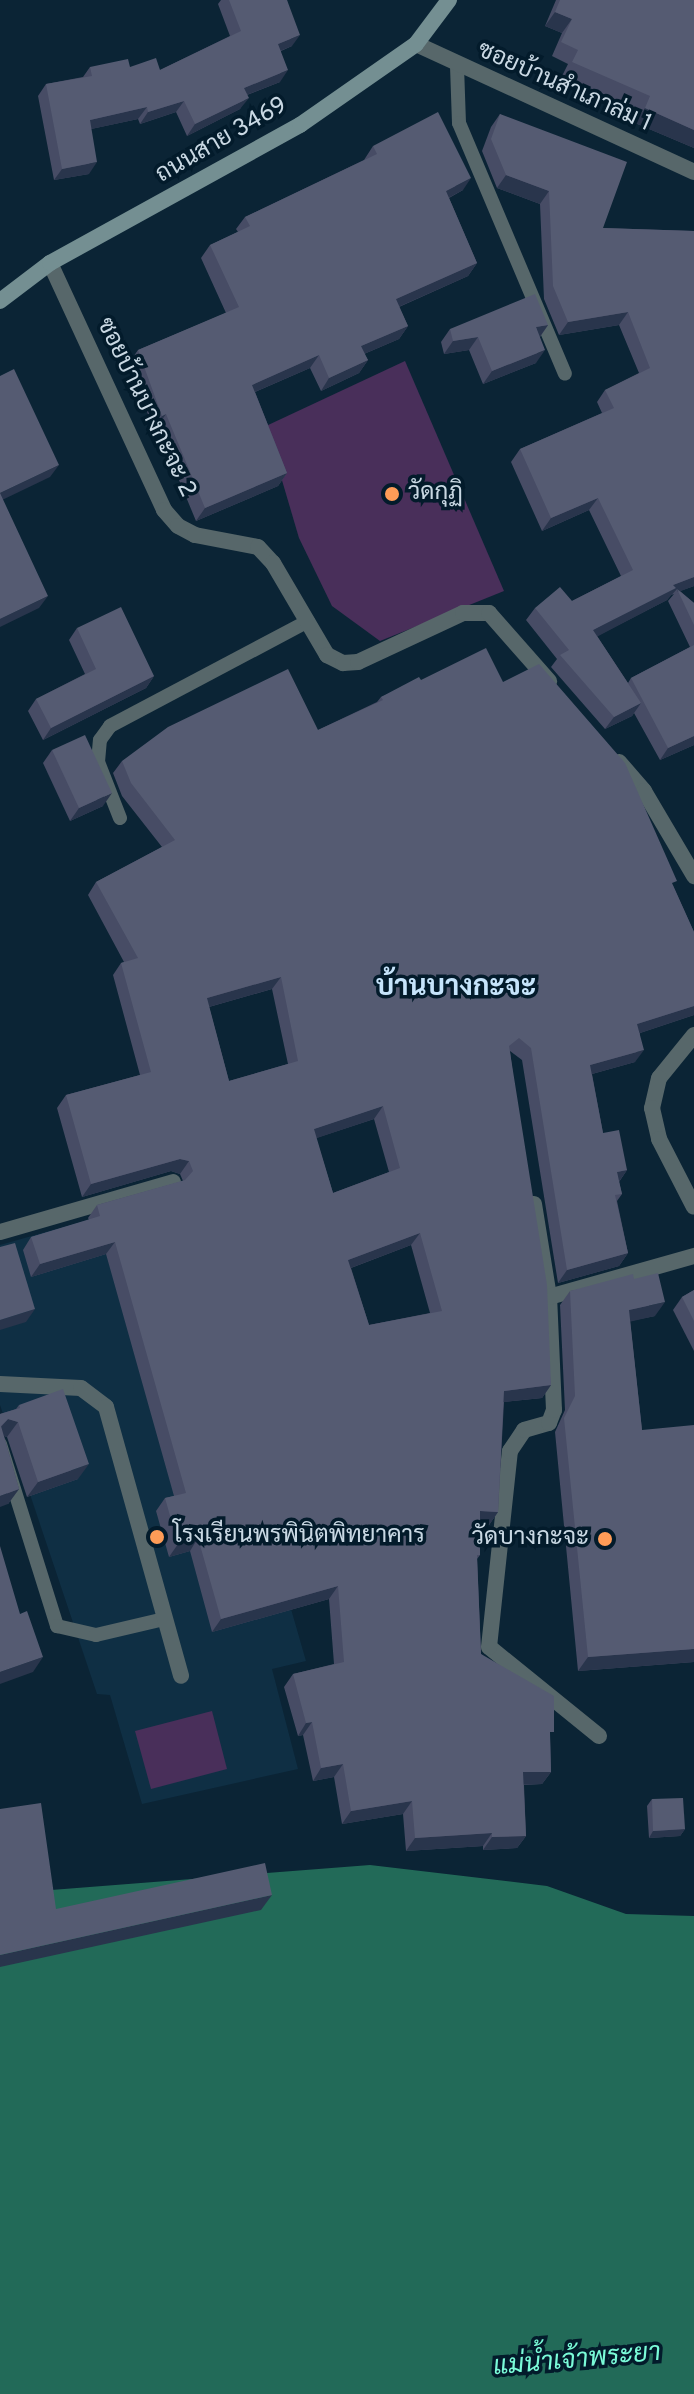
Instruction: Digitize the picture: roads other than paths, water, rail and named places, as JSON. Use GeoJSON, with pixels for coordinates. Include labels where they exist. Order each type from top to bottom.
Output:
{"type":"FeatureCollection","features":[{"type":"Feature","properties":{"kind":"street","name":"ถนนสาย 3469"},"geometry":{"type":"LineString","coordinates":[[0,301],[50,263],[300,125],[416,44],[449,0]]}},
{"type":"Feature","properties":{"kind":"street","name":"ซอยบ้านสำเภาล่ม 1"},"geometry":{"type":"LineString","coordinates":[[416,44],[457,66],[694,172]]}},
{"type":"Feature","properties":{"kind":"street","name":"ซอยบ้านบางกะจะ 2"},"geometry":{"type":"LineString","coordinates":[[50,263],[164,510],[178,526],[195,535],[258,547],[273,563],[327,655],[343,663],[358,662],[463,613],[489,613],[558,691]]}},
{"type":"Feature","properties":{"kind":"street"},"geometry":{"type":"LineString","coordinates":[[606,747],[644,791],[694,876]]}},
{"type":"Feature","properties":{"kind":"street"},"geometry":{"type":"LineString","coordinates":[[694,1035],[659,1078],[652,1108],[659,1139],[694,1207]]}},
{"type":"Feature","properties":{"kind":"street"},"geometry":{"type":"LineString","coordinates":[[0,1232],[173,1182]]}},
{"type":"Feature","properties":{"kind":"street"},"geometry":{"type":"LineString","coordinates":[[531,1187],[549,1297],[556,1396],[549,1423],[524,1430],[510,1451],[489,1647],[599,1736]]}},
{"type":"Feature","properties":{"kind":"street"},"geometry":{"type":"LineString","coordinates":[[549,1297],[694,1256]]}},
{"type":"Feature","properties":{"kind":"street"},"geometry":{"type":"LineString","coordinates":[[0,1384],[81,1388],[106,1407],[181,1676]]}},
{"type":"Feature","properties":{"kind":"lane"},"geometry":{"type":"LineString","coordinates":[[457,66],[459,123],[565,374]]}},
{"type":"Feature","properties":{"kind":"lane"},"geometry":{"type":"LineString","coordinates":[[120,818],[98,762],[100,740],[110,726],[308,621]]}},
{"type":"Feature","properties":{"kind":"lane"},"geometry":{"type":"LineString","coordinates":[[0,1444],[57,1626],[96,1635],[164,1619]]}},
{"type":"Feature","properties":{"kind":"water","name":"แม่น้ำเจ้าพระยา"},"geometry":{"type":"Polygon","coordinates":[[[370,1865],[547,1886],[626,1914],[694,1916],[694,2394],[0,2394],[0,1894],[370,1865]]]}},
{"type":"Feature","properties":{"kind":"place","name":"วัดกุฏิ"},"geometry":{"type":"Point","coordinates":[392,494]}},
{"type":"Feature","properties":{"kind":"place","name":"โรงเรียนพรพินิตพิทยาคาร"},"geometry":{"type":"Point","coordinates":[157,1537]}},
{"type":"Feature","properties":{"kind":"place","name":"วัดบางกะจะ"},"geometry":{"type":"Point","coordinates":[605,1539]}},
{"type":"Feature","properties":{"kind":"district","name":"บ้านบางกะจะ"},"geometry":{"type":"Point","coordinates":[456,988]}}]}
